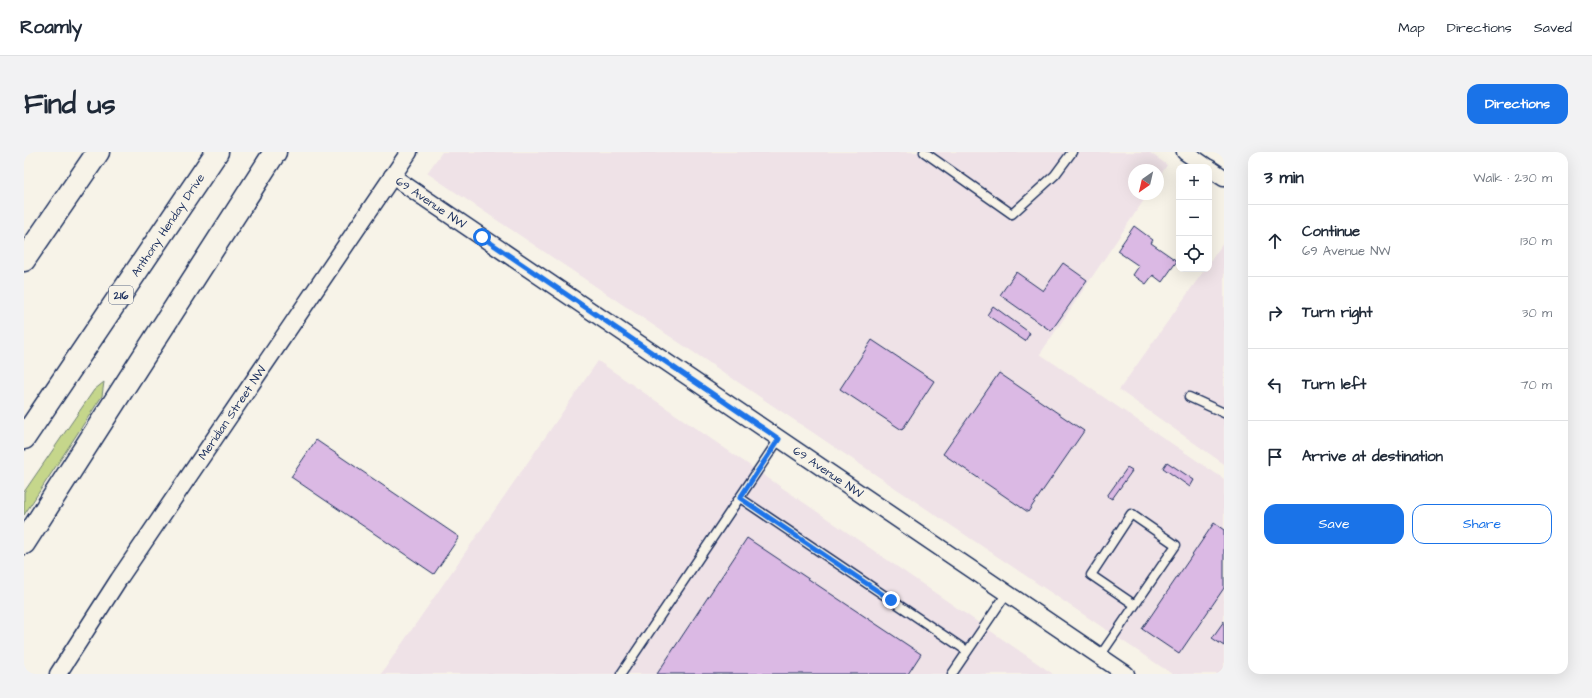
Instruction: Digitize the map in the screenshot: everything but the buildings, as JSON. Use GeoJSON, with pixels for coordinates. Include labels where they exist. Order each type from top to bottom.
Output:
{"type":"FeatureCollection","features":[{"type":"Feature","properties":{"kind":"highway"},"geometry":{"type":"LineString","coordinates":[[24,260],[98,152]]}},
{"type":"Feature","properties":{"kind":"highway","name":"Anthony Henday Drive"},"geometry":{"type":"LineString","coordinates":[[24,438],[217,152]]}},
{"type":"Feature","properties":{"kind":"highway"},"geometry":{"type":"LineString","coordinates":[[24,543],[275,152]]}},
{"type":"Feature","properties":{"kind":"street","name":"Meridian Street NW"},"geometry":{"type":"LineString","coordinates":[[58,674],[118,578],[408,152]]}},
{"type":"Feature","properties":{"kind":"street"},"geometry":{"type":"LineString","coordinates":[[1185,152],[1202,164]]}},
{"type":"Feature","properties":{"kind":"street"},"geometry":{"type":"LineString","coordinates":[[1212,170],[1224,178]]}},
{"type":"Feature","properties":{"kind":"street","name":"69 Avenue NW"},"geometry":{"type":"LineString","coordinates":[[392,176],[1126,674]]}},
{"type":"Feature","properties":{"kind":"lane"},"geometry":{"type":"LineString","coordinates":[[924,152],[1012,214],[1055,175],[1072,152]]}},
{"type":"Feature","properties":{"kind":"lane"},"geometry":{"type":"LineString","coordinates":[[1189,397],[1224,413]]}},
{"type":"Feature","properties":{"kind":"lane"},"geometry":{"type":"LineString","coordinates":[[621,674],[779,439]]}},
{"type":"Feature","properties":{"kind":"lane"},"geometry":{"type":"LineString","coordinates":[[740,498],[967,651]]}},
{"type":"Feature","properties":{"kind":"lane"},"geometry":{"type":"LineString","coordinates":[[1100,656],[1135,605],[1176,545],[1131,514],[1091,575],[1135,605]]}},
{"type":"Feature","properties":{"kind":"lane"},"geometry":{"type":"LineString","coordinates":[[952,674],[1007,593]]}},
{"type":"Feature","properties":{"kind":"shaded area"},"geometry":{"type":"Polygon","coordinates":[[[442,152],[1149,152],[1167,165],[1164,170],[1164,164],[1128,164],[1128,200],[1144,200],[1040,354],[1224,479],[1224,674],[1172,674],[427,173],[442,152]]]}},
{"type":"Feature","properties":{"kind":"shaded area"},"geometry":{"type":"Polygon","coordinates":[[[1224,242],[1224,464],[1119,390],[1203,272],[1212,272],[1212,259],[1224,242]]]}},
{"type":"Feature","properties":{"kind":"shaded area"},"geometry":{"type":"Polygon","coordinates":[[[598,361],[1053,674],[381,674],[598,361]]]}},
{"type":"Feature","properties":{"kind":"green space"},"geometry":{"type":"Polygon","coordinates":[[[104,382],[102,396],[24,515],[24,492],[94,390],[104,382]]]}},
{"type":"Feature","properties":{"kind":"route"},"geometry":{"type":"LineString","coordinates":[[482,237],[779,439],[740,498],[891,600]]}}]}
